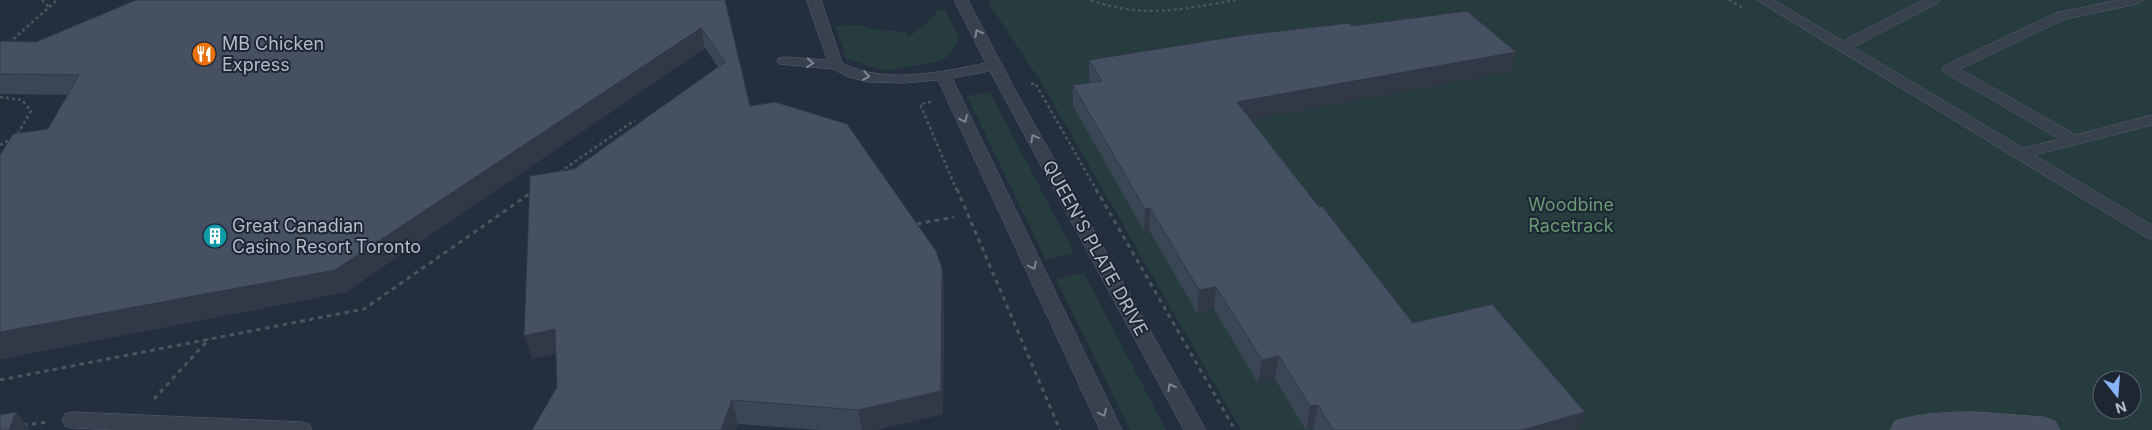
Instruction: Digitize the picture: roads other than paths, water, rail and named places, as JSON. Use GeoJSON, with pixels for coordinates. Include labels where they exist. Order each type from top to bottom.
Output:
{"type":"FeatureCollection","features":[{"type":"Feature","properties":{"kind":"street"},"geometry":{"type":"LineString","coordinates":[[1919,429],[1975,424],[2042,430]]}},
{"type":"Feature","properties":{"kind":"lane"},"geometry":{"type":"LineString","coordinates":[[814,0],[836,65]]}},
{"type":"Feature","properties":{"kind":"lane","name":"QUEEN'S PLATE DRIVE"},"geometry":{"type":"LineString","coordinates":[[961,0],[1006,88],[1195,430]]}},
{"type":"Feature","properties":{"kind":"lane"},"geometry":{"type":"LineString","coordinates":[[1764,0],[2152,233]]}},
{"type":"Feature","properties":{"kind":"lane"},"geometry":{"type":"LineString","coordinates":[[1842,47],[1933,0]]}},
{"type":"Feature","properties":{"kind":"lane"},"geometry":{"type":"LineString","coordinates":[[2074,140],[1949,69],[2061,16],[2137,0]]}},
{"type":"Feature","properties":{"kind":"lane"},"geometry":{"type":"LineString","coordinates":[[784,61],[836,65],[854,74],[880,79],[943,75],[995,66]]}},
{"type":"Feature","properties":{"kind":"lane"},"geometry":{"type":"LineString","coordinates":[[943,75],[1111,430]]}},
{"type":"Feature","properties":{"kind":"lane"},"geometry":{"type":"LineString","coordinates":[[2020,154],[2152,120]]}},
{"type":"Feature","properties":{"kind":"lane"},"geometry":{"type":"LineString","coordinates":[[73,420],[301,430]]}},
{"type":"Feature","properties":{"kind":"place","name":"MB Chicken Express"},"geometry":{"type":"Point","coordinates":[204,54]}},
{"type":"Feature","properties":{"kind":"place","name":"Great Canadian Casino Resort Toronto"},"geometry":{"type":"Point","coordinates":[215,236]}},
{"type":"Feature","properties":{"kind":"park label","name":"Woodbine Racetrack"},"geometry":{"type":"Point","coordinates":[1571,215]}}]}
